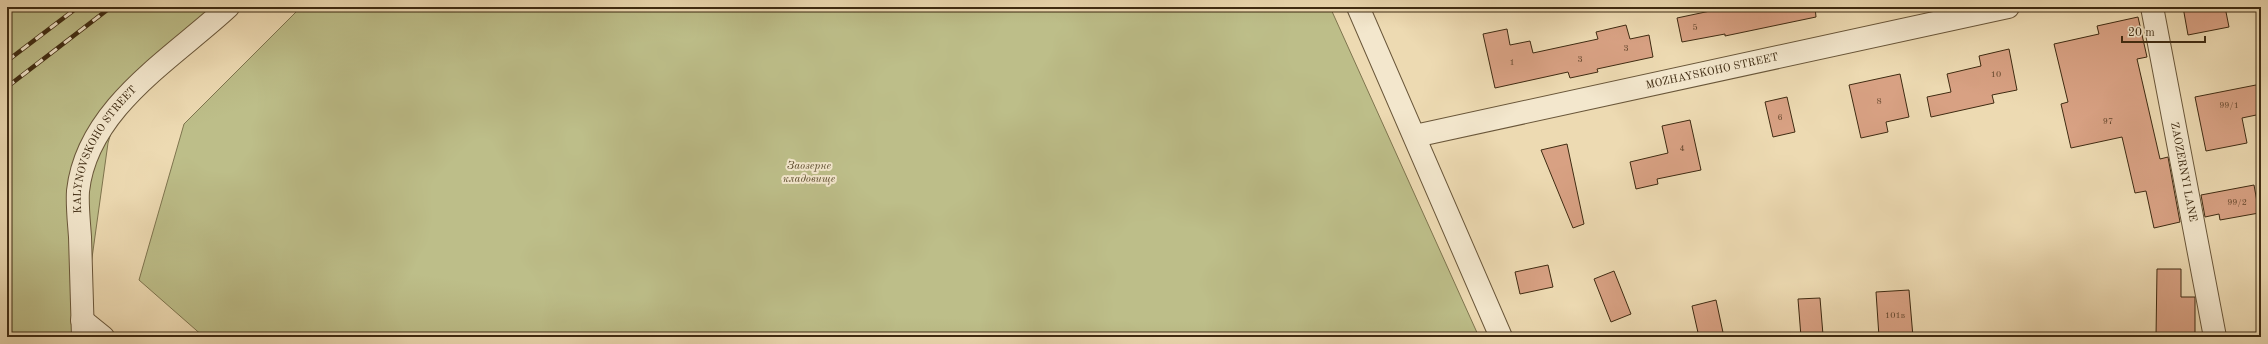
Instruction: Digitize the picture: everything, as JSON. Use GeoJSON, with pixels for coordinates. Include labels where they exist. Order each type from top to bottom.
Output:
{"type":"FeatureCollection","features":[{"type":"Feature","properties":{"kind":"street","name":"KALYNOVSKOHO STREET"},"geometry":{"type":"LineString","coordinates":[[82,329],[78,191],[84,166],[93,140],[119,104],[144,80],[228,7]]}},
{"type":"Feature","properties":{"kind":"street"},"geometry":{"type":"LineString","coordinates":[[1358,7],[1501,337]]}},
{"type":"Feature","properties":{"kind":"street","name":"MOZHAYSKOHO STREET"},"geometry":{"type":"LineString","coordinates":[[1415,136],[2008,7]]}},
{"type":"Feature","properties":{"kind":"street","name":"ZAOZERNYI LANE"},"geometry":{"type":"LineString","coordinates":[[2152,7],[2215,337]]}},
{"type":"Feature","properties":{"kind":"street"},"geometry":{"type":"LineString","coordinates":[[82,329],[103,337]]}},
{"type":"Feature","properties":{"kind":"green space"},"geometry":{"type":"Polygon","coordinates":[[[7,7],[221,7],[113,126],[108,143],[86,301],[78,337],[7,337],[7,7]]]}},
{"type":"Feature","properties":{"kind":"green space","name":"Заозерне кладовище"},"geometry":{"type":"Polygon","coordinates":[[[301,7],[1330,7],[1479,337],[204,337],[139,280],[184,124],[301,7]]]}},
{"type":"Feature","properties":{"kind":"building"},"geometry":{"type":"Polygon","coordinates":[[[1729,7],[1815,7],[1816,17],[1725,36],[1725,34],[1682,42],[1677,18],[1729,7]]]}},
{"type":"Feature","properties":{"kind":"building"},"geometry":{"type":"Polygon","coordinates":[[[2183,7],[2225,7],[2229,27],[2188,35],[2183,7]]]}},
{"type":"Feature","properties":{"kind":"building"},"geometry":{"type":"Polygon","coordinates":[[[2138,17],[2147,57],[2137,59],[2160,159],[2168,157],[2180,222],[2154,228],[2146,191],[2135,193],[2122,137],[2071,148],[2061,104],[2068,102],[2054,44],[2099,34],[2097,26],[2138,17]]]}},
{"type":"Feature","properties":{"kind":"building"},"geometry":{"type":"Polygon","coordinates":[[[1626,25],[1630,39],[1649,35],[1653,57],[1597,69],[1598,72],[1570,78],[1568,72],[1495,88],[1483,34],[1507,29],[1510,45],[1530,41],[1533,53],[1598,39],[1596,32],[1626,25]]]}},
{"type":"Feature","properties":{"kind":"building"},"geometry":{"type":"Polygon","coordinates":[[[2009,49],[2017,90],[1992,95],[1994,103],[1931,117],[1927,97],[1951,92],[1947,74],[1981,66],[1979,56],[2009,49]]]}},
{"type":"Feature","properties":{"kind":"building"},"geometry":{"type":"Polygon","coordinates":[[[1900,74],[1909,117],[1886,122],[1888,132],[1861,138],[1849,85],[1900,74]]]}},
{"type":"Feature","properties":{"kind":"building"},"geometry":{"type":"Polygon","coordinates":[[[2261,84],[2261,114],[2242,118],[2247,143],[2206,151],[2195,97],[2261,84]]]}},
{"type":"Feature","properties":{"kind":"building"},"geometry":{"type":"Polygon","coordinates":[[[1787,97],[1795,132],[1773,137],[1765,102],[1787,97]]]}},
{"type":"Feature","properties":{"kind":"building"},"geometry":{"type":"Polygon","coordinates":[[[1690,120],[1701,170],[1657,179],[1658,184],[1636,189],[1630,162],[1668,153],[1662,126],[1690,120]]]}},
{"type":"Feature","properties":{"kind":"building"},"geometry":{"type":"Polygon","coordinates":[[[1567,144],[1584,224],[1573,228],[1541,150],[1567,144]]]}},
{"type":"Feature","properties":{"kind":"building"},"geometry":{"type":"Polygon","coordinates":[[[2254,185],[2259,213],[2220,220],[2219,214],[2205,217],[2201,195],[2254,185]]]}},
{"type":"Feature","properties":{"kind":"building"},"geometry":{"type":"Polygon","coordinates":[[[1548,265],[1553,287],[1520,294],[1515,272],[1548,265]]]}},
{"type":"Feature","properties":{"kind":"building"},"geometry":{"type":"Polygon","coordinates":[[[2157,269],[2181,269],[2181,297],[2195,297],[2195,337],[2156,337],[2157,269]]]}},
{"type":"Feature","properties":{"kind":"building"},"geometry":{"type":"Polygon","coordinates":[[[1614,271],[1631,314],[1611,322],[1594,279],[1614,271]]]}},
{"type":"Feature","properties":{"kind":"building"},"geometry":{"type":"Polygon","coordinates":[[[1909,290],[1913,337],[1879,337],[1876,292],[1909,290]]]}},
{"type":"Feature","properties":{"kind":"building"},"geometry":{"type":"Polygon","coordinates":[[[1820,298],[1823,335],[1801,337],[1798,299],[1820,298]]]}},
{"type":"Feature","properties":{"kind":"building"},"geometry":{"type":"Polygon","coordinates":[[[1716,300],[1724,337],[1699,337],[1692,306],[1716,300]]]}},
{"type":"Feature","properties":{"kind":"railway"},"geometry":{"type":"LineString","coordinates":[[7,61],[78,7]]}},
{"type":"Feature","properties":{"kind":"railway"},"geometry":{"type":"LineString","coordinates":[[7,87],[111,7]]}}]}
